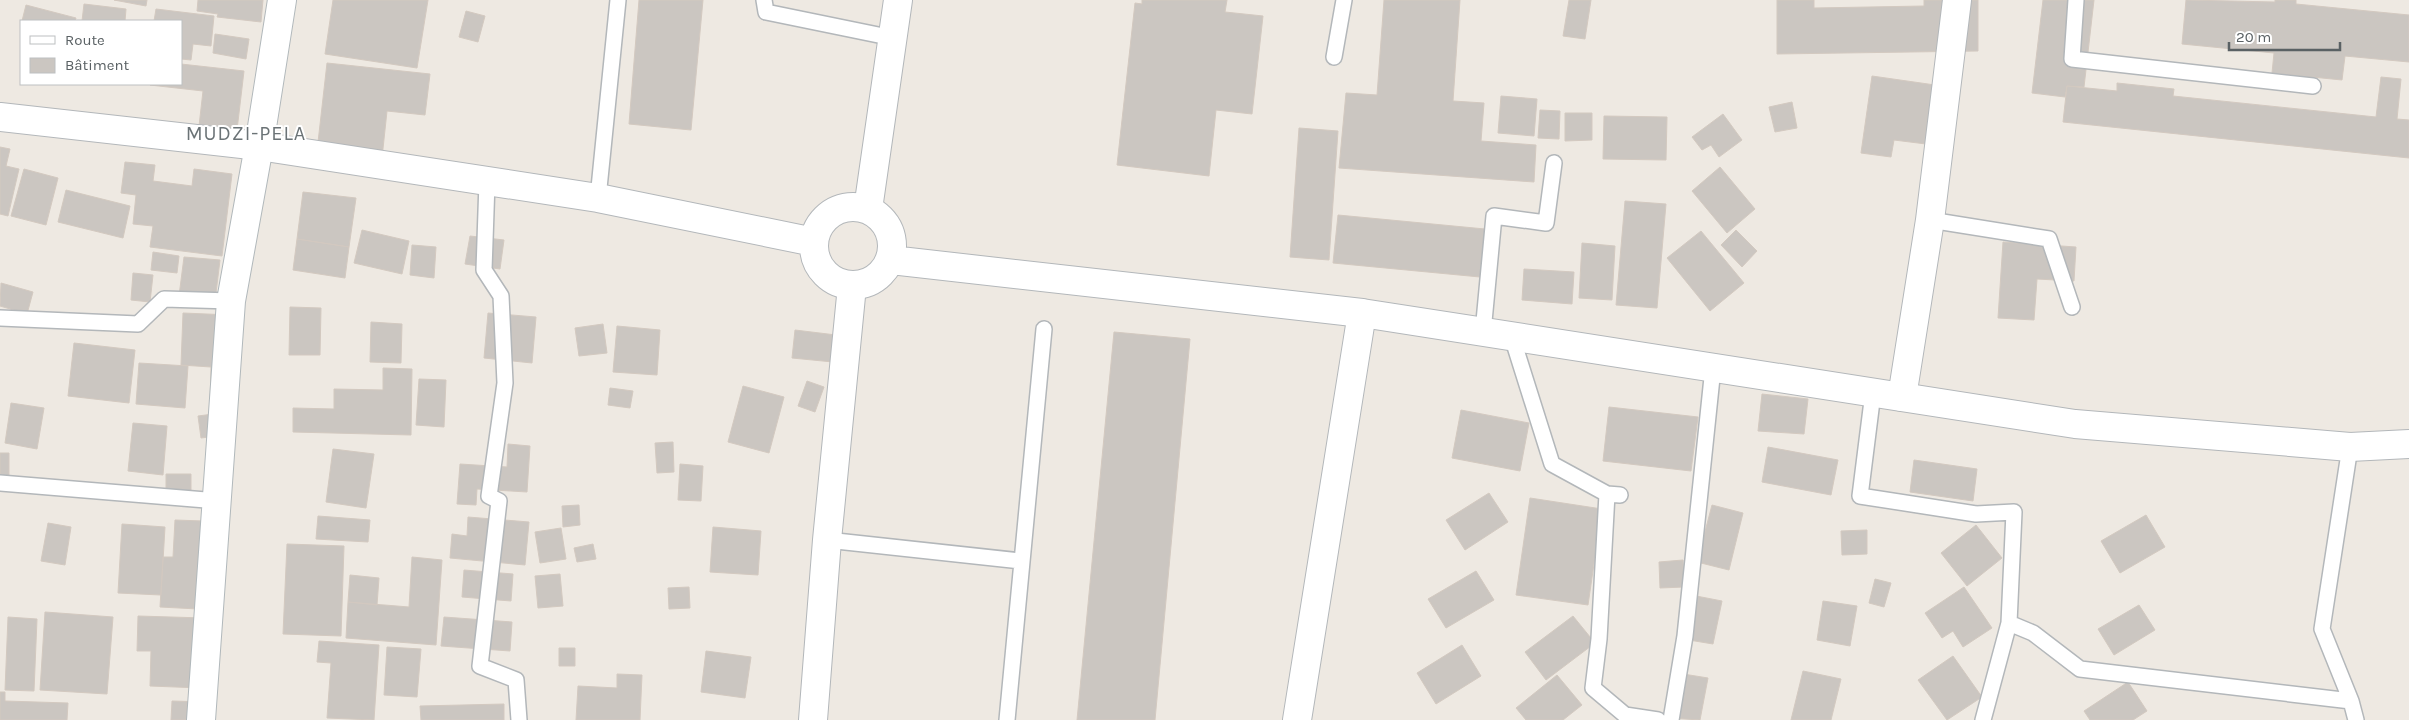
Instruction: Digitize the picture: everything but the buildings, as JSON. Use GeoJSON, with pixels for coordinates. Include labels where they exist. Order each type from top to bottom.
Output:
{"type":"FeatureCollection","features":[{"type":"Feature","properties":{"kind":"street"},"geometry":{"type":"LineString","coordinates":[[201,720],[231,301],[259,146],[282,0]]}},
{"type":"Feature","properties":{"kind":"street"},"geometry":{"type":"LineString","coordinates":[[868,209],[898,0]]}},
{"type":"Feature","properties":{"kind":"street"},"geometry":{"type":"LineString","coordinates":[[1902,397],[1930,220],[1957,0]]}},
{"type":"Feature","properties":{"kind":"street"},"geometry":{"type":"LineString","coordinates":[[0,117],[259,146],[598,198],[814,242]]}},
{"type":"Feature","properties":{"kind":"street"},"geometry":{"type":"LineString","coordinates":[[853,206],[868,209],[881,218],[890,230],[893,245],[890,260],[885,270],[876,279],[852,286],[839,283],[828,276],[819,266],[814,255],[814,242],[818,228],[826,217],[839,209],[853,206]]}},
{"type":"Feature","properties":{"kind":"street"},"geometry":{"type":"LineString","coordinates":[[890,260],[1362,313],[2075,424],[2350,447],[2409,444]]}},
{"type":"Feature","properties":{"kind":"street"},"geometry":{"type":"LineString","coordinates":[[813,720],[827,540],[852,286]]}},
{"type":"Feature","properties":{"kind":"street"},"geometry":{"type":"LineString","coordinates":[[1297,720],[1362,313]]}},
{"type":"Feature","properties":{"kind":"lane"},"geometry":{"type":"LineString","coordinates":[[598,198],[618,0]]}},
{"type":"Feature","properties":{"kind":"lane"},"geometry":{"type":"LineString","coordinates":[[764,0],[766,12],[893,38]]}},
{"type":"Feature","properties":{"kind":"lane"},"geometry":{"type":"LineString","coordinates":[[1334,57],[1344,0]]}},
{"type":"Feature","properties":{"kind":"lane"},"geometry":{"type":"LineString","coordinates":[[2076,0],[2072,59],[2313,86]]}},
{"type":"Feature","properties":{"kind":"lane"},"geometry":{"type":"LineString","coordinates":[[1483,332],[1494,216],[1546,223],[1554,163]]}},
{"type":"Feature","properties":{"kind":"lane"},"geometry":{"type":"LineString","coordinates":[[487,182],[484,270],[501,296],[505,383],[490,496],[499,502],[480,666],[516,680],[520,720]]}},
{"type":"Feature","properties":{"kind":"lane"},"geometry":{"type":"LineString","coordinates":[[1930,220],[2049,239],[2072,307]]}},
{"type":"Feature","properties":{"kind":"lane"},"geometry":{"type":"LineString","coordinates":[[0,318],[138,324],[164,300],[231,301]]}},
{"type":"Feature","properties":{"kind":"lane"},"geometry":{"type":"LineString","coordinates":[[1007,720],[1044,329]]}},
{"type":"Feature","properties":{"kind":"lane"},"geometry":{"type":"LineString","coordinates":[[1512,337],[1552,464],[1614,494],[1593,688],[1625,715],[1658,720]]}},
{"type":"Feature","properties":{"kind":"lane"},"geometry":{"type":"LineString","coordinates":[[1671,720],[1685,636],[1714,368]]}},
{"type":"Feature","properties":{"kind":"lane"},"geometry":{"type":"LineString","coordinates":[[1873,393],[1860,496],[1976,514],[2014,512],[2009,623],[1983,720]]}},
{"type":"Feature","properties":{"kind":"lane"},"geometry":{"type":"LineString","coordinates":[[2350,447],[2322,629],[2351,701],[2356,720]]}},
{"type":"Feature","properties":{"kind":"lane"},"geometry":{"type":"LineString","coordinates":[[0,483],[218,501]]}},
{"type":"Feature","properties":{"kind":"lane"},"geometry":{"type":"LineString","coordinates":[[827,540],[1021,561]]}},
{"type":"Feature","properties":{"kind":"lane"},"geometry":{"type":"LineString","coordinates":[[2009,623],[2033,633],[2080,670],[2351,701]]}},
{"type":"Feature","properties":{"kind":"district","name":"MUDZI-PELA"},"geometry":{"type":"Point","coordinates":[246,133]}}]}
